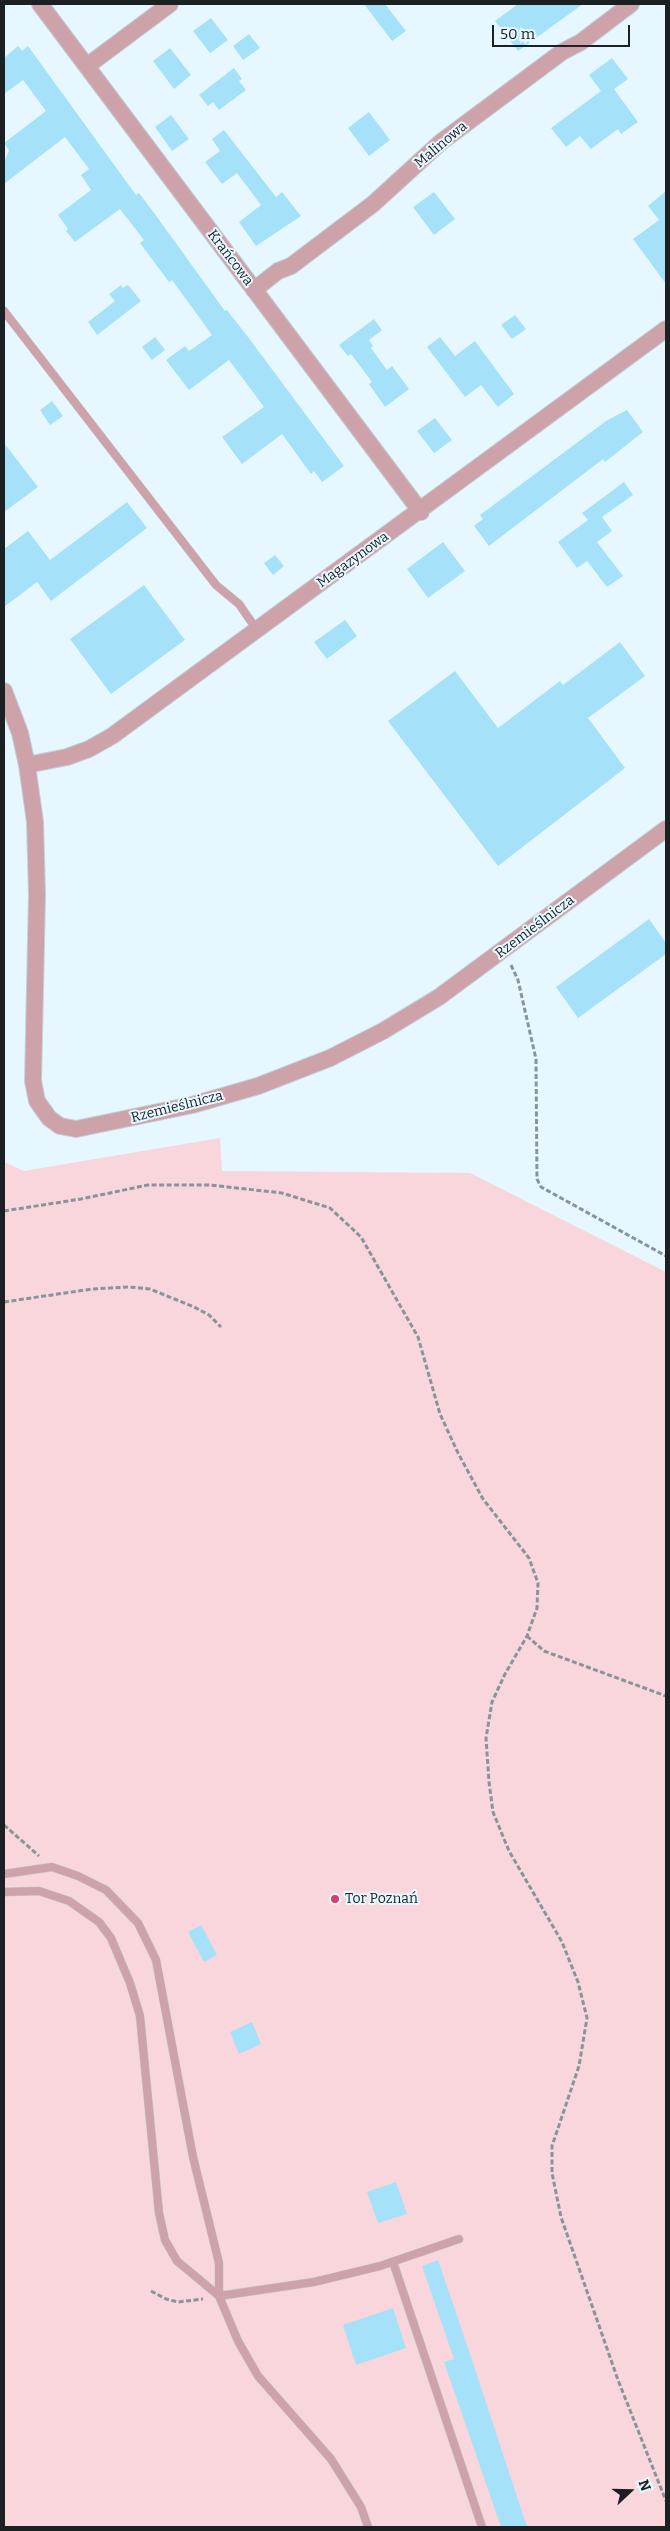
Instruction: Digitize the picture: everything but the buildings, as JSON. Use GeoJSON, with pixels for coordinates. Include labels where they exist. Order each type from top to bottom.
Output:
{"type":"FeatureCollection","features":[{"type":"Feature","properties":{"kind":"street","name":"Krańcowa"},"geometry":{"type":"LineString","coordinates":[[40,4],[421,512]]}},
{"type":"Feature","properties":{"kind":"street"},"geometry":{"type":"LineString","coordinates":[[87,66],[170,4]]}},
{"type":"Feature","properties":{"kind":"street","name":"Malinowa"},"geometry":{"type":"LineString","coordinates":[[254,290],[278,271],[291,266],[373,204],[441,142],[562,52],[581,42],[632,4]]}},
{"type":"Feature","properties":{"kind":"street","name":"Magazynowa"},"geometry":{"type":"LineString","coordinates":[[27,765],[67,757],[89,749],[112,736],[421,512],[666,330]]}},
{"type":"Feature","properties":{"kind":"street","name":"Rzemieślnicza"},"geometry":{"type":"LineString","coordinates":[[4,691],[20,733],[36,822],[37,895],[33,1081],[37,1101],[49,1118],[60,1126],[76,1129],[192,1105],[258,1086],[321,1062],[383,1031],[439,997],[666,829]]}},
{"type":"Feature","properties":{"kind":"lane"},"geometry":{"type":"LineString","coordinates":[[4,311],[216,586],[238,604],[256,630]]}},
{"type":"Feature","properties":{"kind":"lane"},"geometry":{"type":"LineString","coordinates":[[4,1874],[52,1867],[78,1876],[106,1890],[138,1923],[156,1960],[193,2157],[219,2263],[219,2296],[238,2341],[258,2376],[331,2459],[361,2506],[368,2527]]}},
{"type":"Feature","properties":{"kind":"lane"},"geometry":{"type":"LineString","coordinates":[[4,1892],[40,1891],[69,1901],[99,1922],[111,1938],[130,1982],[140,2016],[159,2213],[165,2240],[177,2261],[219,2296],[314,2282],[393,2262],[459,2239]]}},
{"type":"Feature","properties":{"kind":"lane"},"geometry":{"type":"LineString","coordinates":[[393,2262],[482,2527]]}},
{"type":"Feature","properties":{"kind":"path"},"geometry":{"type":"LineString","coordinates":[[503,951],[518,980],[536,1059],[537,1179],[541,1187],[666,1256]]}},
{"type":"Feature","properties":{"kind":"path"},"geometry":{"type":"LineString","coordinates":[[4,1211],[148,1186],[192,1185],[282,1193],[330,1208],[361,1238],[418,1337],[440,1414],[458,1453],[484,1499],[529,1558],[538,1583],[536,1608],[527,1636],[505,1674],[492,1702],[486,1738],[493,1812],[509,1851],[562,1942],[578,1982],[587,2018],[580,2066],[552,2146],[552,2173],[561,2217],[573,2253],[618,2380],[666,2501]]}},
{"type":"Feature","properties":{"kind":"path"},"geometry":{"type":"LineString","coordinates":[[4,1302],[92,1289],[129,1287],[150,1289],[194,1306],[209,1315],[221,1327]]}},
{"type":"Feature","properties":{"kind":"path"},"geometry":{"type":"LineString","coordinates":[[527,1636],[544,1651],[666,1696]]}},
{"type":"Feature","properties":{"kind":"path"},"geometry":{"type":"LineString","coordinates":[[4,1825],[52,1867]]}},
{"type":"Feature","properties":{"kind":"path"},"geometry":{"type":"LineString","coordinates":[[151,2291],[166,2299],[178,2302],[219,2296]]}},
{"type":"Feature","properties":{"kind":"shaded area","name":"Tor Poznań"},"geometry":{"type":"Polygon","coordinates":[[[220,1138],[222,1171],[470,1173],[666,1272],[666,2527],[4,2527],[4,1162],[24,1171],[220,1138]]]}},
{"type":"Feature","properties":{"kind":"place","name":"Tor Poznań"},"geometry":{"type":"Point","coordinates":[335,1899]}}]}
